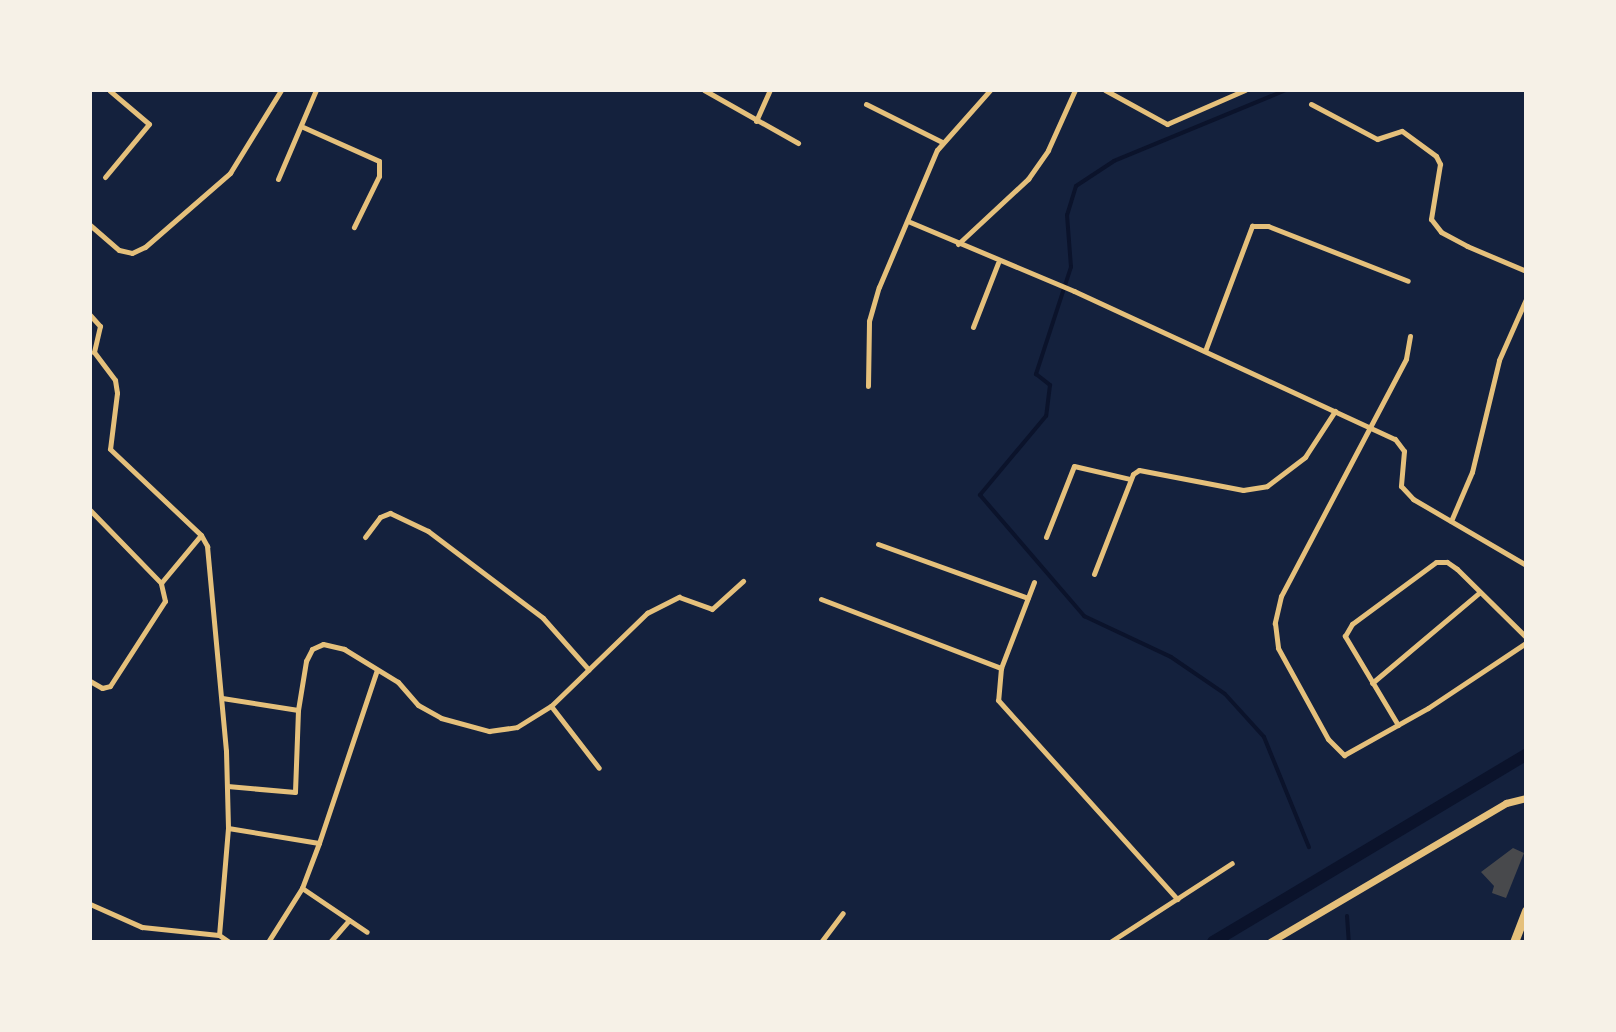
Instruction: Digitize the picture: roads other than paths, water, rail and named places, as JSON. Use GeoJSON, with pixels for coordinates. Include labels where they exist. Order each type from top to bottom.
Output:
{"type":"FeatureCollection","features":[{"type":"Feature","properties":{"kind":"main road"},"geometry":{"type":"LineString","coordinates":[[1514,942],[1526,912]]}},
{"type":"Feature","properties":{"kind":"street"},"geometry":{"type":"LineString","coordinates":[[105,177],[149,124],[109,90]]}},
{"type":"Feature","properties":{"kind":"street"},"geometry":{"type":"LineString","coordinates":[[90,225],[119,250],[132,253],[145,247],[230,173],[281,90]]}},
{"type":"Feature","properties":{"kind":"street"},"geometry":{"type":"LineString","coordinates":[[278,179],[303,127],[316,90]]}},
{"type":"Feature","properties":{"kind":"street"},"geometry":{"type":"LineString","coordinates":[[704,90],[798,143]]}},
{"type":"Feature","properties":{"kind":"street"},"geometry":{"type":"LineString","coordinates":[[756,121],[770,90]]}},
{"type":"Feature","properties":{"kind":"street"},"geometry":{"type":"LineString","coordinates":[[868,386],[869,321],[942,142],[990,90]]}},
{"type":"Feature","properties":{"kind":"street"},"geometry":{"type":"LineString","coordinates":[[958,244],[1028,179],[1048,150],[1074,92],[1063,90]]}},
{"type":"Feature","properties":{"kind":"street"},"geometry":{"type":"LineString","coordinates":[[1105,90],[1167,124],[1245,90]]}},
{"type":"Feature","properties":{"kind":"street"},"geometry":{"type":"LineString","coordinates":[[866,104],[942,142]]}},
{"type":"Feature","properties":{"kind":"street"},"geometry":{"type":"LineString","coordinates":[[1311,104],[1377,139],[1402,131],[1436,156],[1440,164],[1431,219],[1441,232],[1526,271]]}},
{"type":"Feature","properties":{"kind":"street"},"geometry":{"type":"LineString","coordinates":[[303,127],[379,161],[379,176],[354,227]]}},
{"type":"Feature","properties":{"kind":"street"},"geometry":{"type":"LineString","coordinates":[[910,222],[998,263],[1074,291],[1401,444],[1401,486],[1451,521],[1526,565]]}},
{"type":"Feature","properties":{"kind":"street"},"geometry":{"type":"LineString","coordinates":[[1205,351],[1252,226],[1268,226],[1408,281]]}},
{"type":"Feature","properties":{"kind":"street"},"geometry":{"type":"LineString","coordinates":[[973,327],[998,263]]}},
{"type":"Feature","properties":{"kind":"street"},"geometry":{"type":"LineString","coordinates":[[1451,521],[1472,472],[1499,360],[1526,299]]}},
{"type":"Feature","properties":{"kind":"street"},"geometry":{"type":"LineString","coordinates":[[90,315],[100,326],[94,352],[115,380],[117,393],[110,449],[201,535],[207,546],[227,786],[228,828],[219,935]]}},
{"type":"Feature","properties":{"kind":"street"},"geometry":{"type":"LineString","coordinates":[[1398,725],[1347,640],[1352,624],[1442,561],[1480,592],[1526,640],[1398,725],[1352,753],[1337,750],[1275,637],[1281,596],[1406,359],[1410,336]]}},
{"type":"Feature","properties":{"kind":"street"},"geometry":{"type":"LineString","coordinates":[[1094,574],[1130,479],[1139,470],[1243,490],[1267,486],[1305,457],[1335,411]]}},
{"type":"Feature","properties":{"kind":"street"},"geometry":{"type":"LineString","coordinates":[[1046,537],[1074,466],[1130,479]]}},
{"type":"Feature","properties":{"kind":"street"},"geometry":{"type":"LineString","coordinates":[[90,510],[161,583],[165,601],[110,686],[102,688],[90,684]]}},
{"type":"Feature","properties":{"kind":"street"},"geometry":{"type":"LineString","coordinates":[[365,537],[380,517],[390,513],[428,531],[543,618],[589,670]]}},
{"type":"Feature","properties":{"kind":"street"},"geometry":{"type":"LineString","coordinates":[[161,583],[201,535]]}},
{"type":"Feature","properties":{"kind":"street"},"geometry":{"type":"LineString","coordinates":[[878,544],[1028,598]]}},
{"type":"Feature","properties":{"kind":"street"},"geometry":{"type":"LineString","coordinates":[[227,786],[295,792],[298,710],[312,649],[334,645],[398,682],[427,712],[489,731],[517,727],[551,706],[659,605],[679,597],[706,611],[743,581]]}},
{"type":"Feature","properties":{"kind":"street"},"geometry":{"type":"LineString","coordinates":[[1034,582],[996,687],[1004,711],[1177,899]]}},
{"type":"Feature","properties":{"kind":"street"},"geometry":{"type":"LineString","coordinates":[[1372,683],[1480,592]]}},
{"type":"Feature","properties":{"kind":"street"},"geometry":{"type":"LineString","coordinates":[[821,599],[1001,668]]}},
{"type":"Feature","properties":{"kind":"street"},"geometry":{"type":"LineString","coordinates":[[268,942],[302,888],[377,670]]}},
{"type":"Feature","properties":{"kind":"street"},"geometry":{"type":"LineString","coordinates":[[221,698],[298,710]]}},
{"type":"Feature","properties":{"kind":"street"},"geometry":{"type":"LineString","coordinates":[[551,706],[599,768]]}},
{"type":"Feature","properties":{"kind":"street"},"geometry":{"type":"LineString","coordinates":[[1270,942],[1506,803],[1526,798]]}},
{"type":"Feature","properties":{"kind":"street"},"geometry":{"type":"LineString","coordinates":[[228,828],[319,843]]}},
{"type":"Feature","properties":{"kind":"street"},"geometry":{"type":"LineString","coordinates":[[1110,942],[1232,863]]}},
{"type":"Feature","properties":{"kind":"street"},"geometry":{"type":"LineString","coordinates":[[302,888],[367,932]]}},
{"type":"Feature","properties":{"kind":"street"},"geometry":{"type":"LineString","coordinates":[[90,904],[142,927],[219,935],[229,942]]}},
{"type":"Feature","properties":{"kind":"street"},"geometry":{"type":"LineString","coordinates":[[821,942],[843,913]]}},
{"type":"Feature","properties":{"kind":"street"},"geometry":{"type":"LineString","coordinates":[[330,942],[349,920]]}},
{"type":"Feature","properties":{"kind":"waterway"},"geometry":{"type":"LineString","coordinates":[[1286,90],[1114,161],[1076,186],[1067,215],[1071,267],[1036,374],[1050,385],[1046,416],[980,495],[1084,616],[1171,657],[1225,694],[1264,737],[1309,847]]}},
{"type":"Feature","properties":{"kind":"waterway"},"geometry":{"type":"LineString","coordinates":[[1213,942],[1526,755]]}},
{"type":"Feature","properties":{"kind":"waterway"},"geometry":{"type":"LineString","coordinates":[[1347,916],[1349,942]]}}]}
